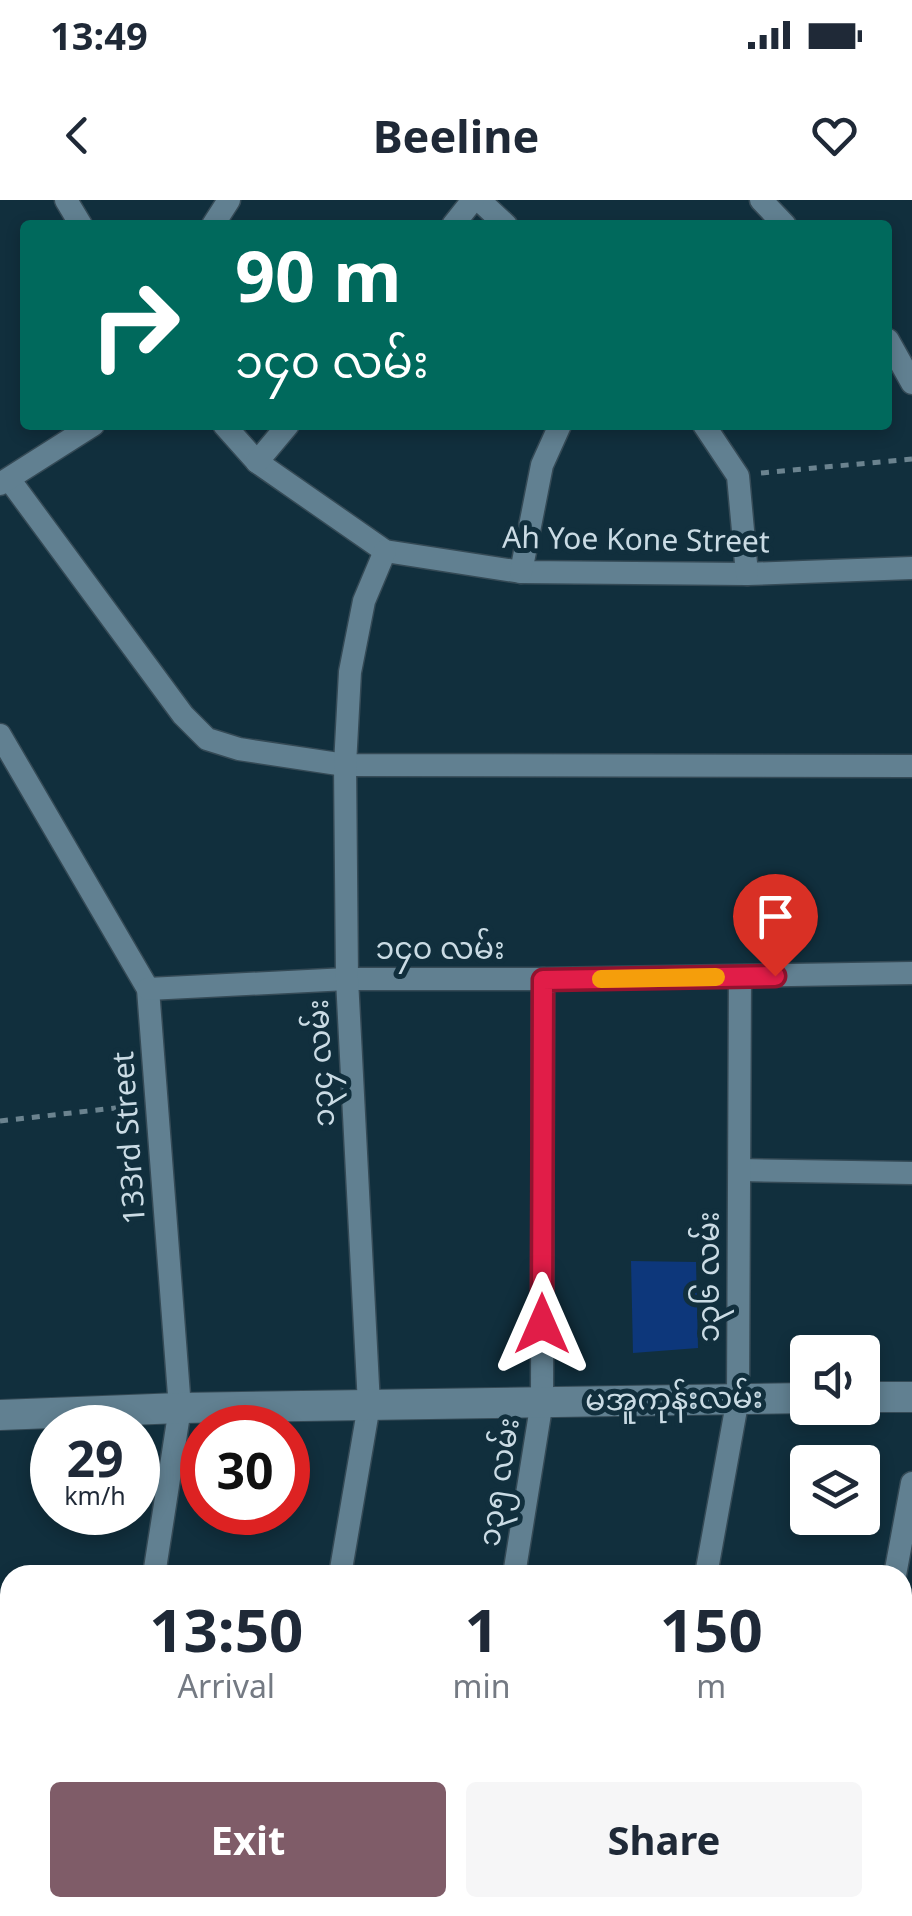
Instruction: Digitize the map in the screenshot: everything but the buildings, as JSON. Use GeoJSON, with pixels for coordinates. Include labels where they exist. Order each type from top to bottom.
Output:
{"type":"FeatureCollection","features":[{"type":"Feature","properties":{"kind":"street"},"geometry":{"type":"LineString","coordinates":[[457,220],[476,200],[500,220]]}},
{"type":"Feature","properties":{"kind":"street"},"geometry":{"type":"LineString","coordinates":[[762,200],[781,220]]}},
{"type":"Feature","properties":{"kind":"street"},"geometry":{"type":"LineString","coordinates":[[892,347],[912,383]]}},
{"type":"Feature","properties":{"kind":"street"},"geometry":{"type":"LineString","coordinates":[[85,430],[4,481],[182,715],[207,739],[239,750],[345,765],[912,766]]}},
{"type":"Feature","properties":{"kind":"street","name":"Ah Yoe Kone Street"},"geometry":{"type":"LineString","coordinates":[[229,430],[258,462],[385,551],[521,572],[747,574],[912,568]]}},
{"type":"Feature","properties":{"kind":"street"},"geometry":{"type":"LineString","coordinates":[[258,462],[284,430]]}},
{"type":"Feature","properties":{"kind":"street"},"geometry":{"type":"LineString","coordinates":[[521,572],[542,465],[558,430]]}},
{"type":"Feature","properties":{"kind":"street"},"geometry":{"type":"LineString","coordinates":[[707,430],[738,476],[747,574]]}},
{"type":"Feature","properties":{"kind":"street","name":"၁၃၄ လမ်း"},"geometry":{"type":"LineString","coordinates":[[342,1565],[368,1405],[347,979],[345,765],[350,672],[364,601],[385,551]]}},
{"type":"Feature","properties":{"kind":"street","name":"133rd Street"},"geometry":{"type":"LineString","coordinates":[[0,735],[148,989],[180,1408],[156,1565]]}},
{"type":"Feature","properties":{"kind":"street","name":"၁၄၀ လမ်း"},"geometry":{"type":"LineString","coordinates":[[148,989],[347,979],[543,980],[912,973]]}},
{"type":"Feature","properties":{"kind":"street","name":"၁၃၆ လမ်း"},"geometry":{"type":"LineString","coordinates":[[708,1565],[738,1398],[740,977]]}},
{"type":"Feature","properties":{"kind":"street","name":"၁၃၅ လမ်း"},"geometry":{"type":"LineString","coordinates":[[516,1565],[542,1401],[543,980]]}},
{"type":"Feature","properties":{"kind":"street"},"geometry":{"type":"LineString","coordinates":[[740,1170],[912,1173]]}},
{"type":"Feature","properties":{"kind":"street"},"geometry":{"type":"LineString","coordinates":[[880,1397],[912,1397]]}},
{"type":"Feature","properties":{"kind":"street","name":"မအူကုန်းလမ်း"},"geometry":{"type":"LineString","coordinates":[[310,1406],[790,1398]]}},
{"type":"Feature","properties":{"kind":"street","name":"မအူကုန်းလမ်း"},"geometry":{"type":"LineString","coordinates":[[0,1415],[180,1408]]}},
{"type":"Feature","properties":{"kind":"street"},"geometry":{"type":"LineString","coordinates":[[897,1565],[912,1483]]}},
{"type":"Feature","properties":{"kind":"path"},"geometry":{"type":"LineString","coordinates":[[738,476],[912,459]]}},
{"type":"Feature","properties":{"kind":"path"},"geometry":{"type":"LineString","coordinates":[[0,1121],[156,1104]]}},
{"type":"Feature","properties":{"kind":"slow traffic"},"geometry":{"type":"LineString","coordinates":[[601,979],[716,977]]}},
{"type":"Feature","properties":{"kind":"route"},"geometry":{"type":"LineString","coordinates":[[542,1324],[543,980],[775,976]]}}]}
